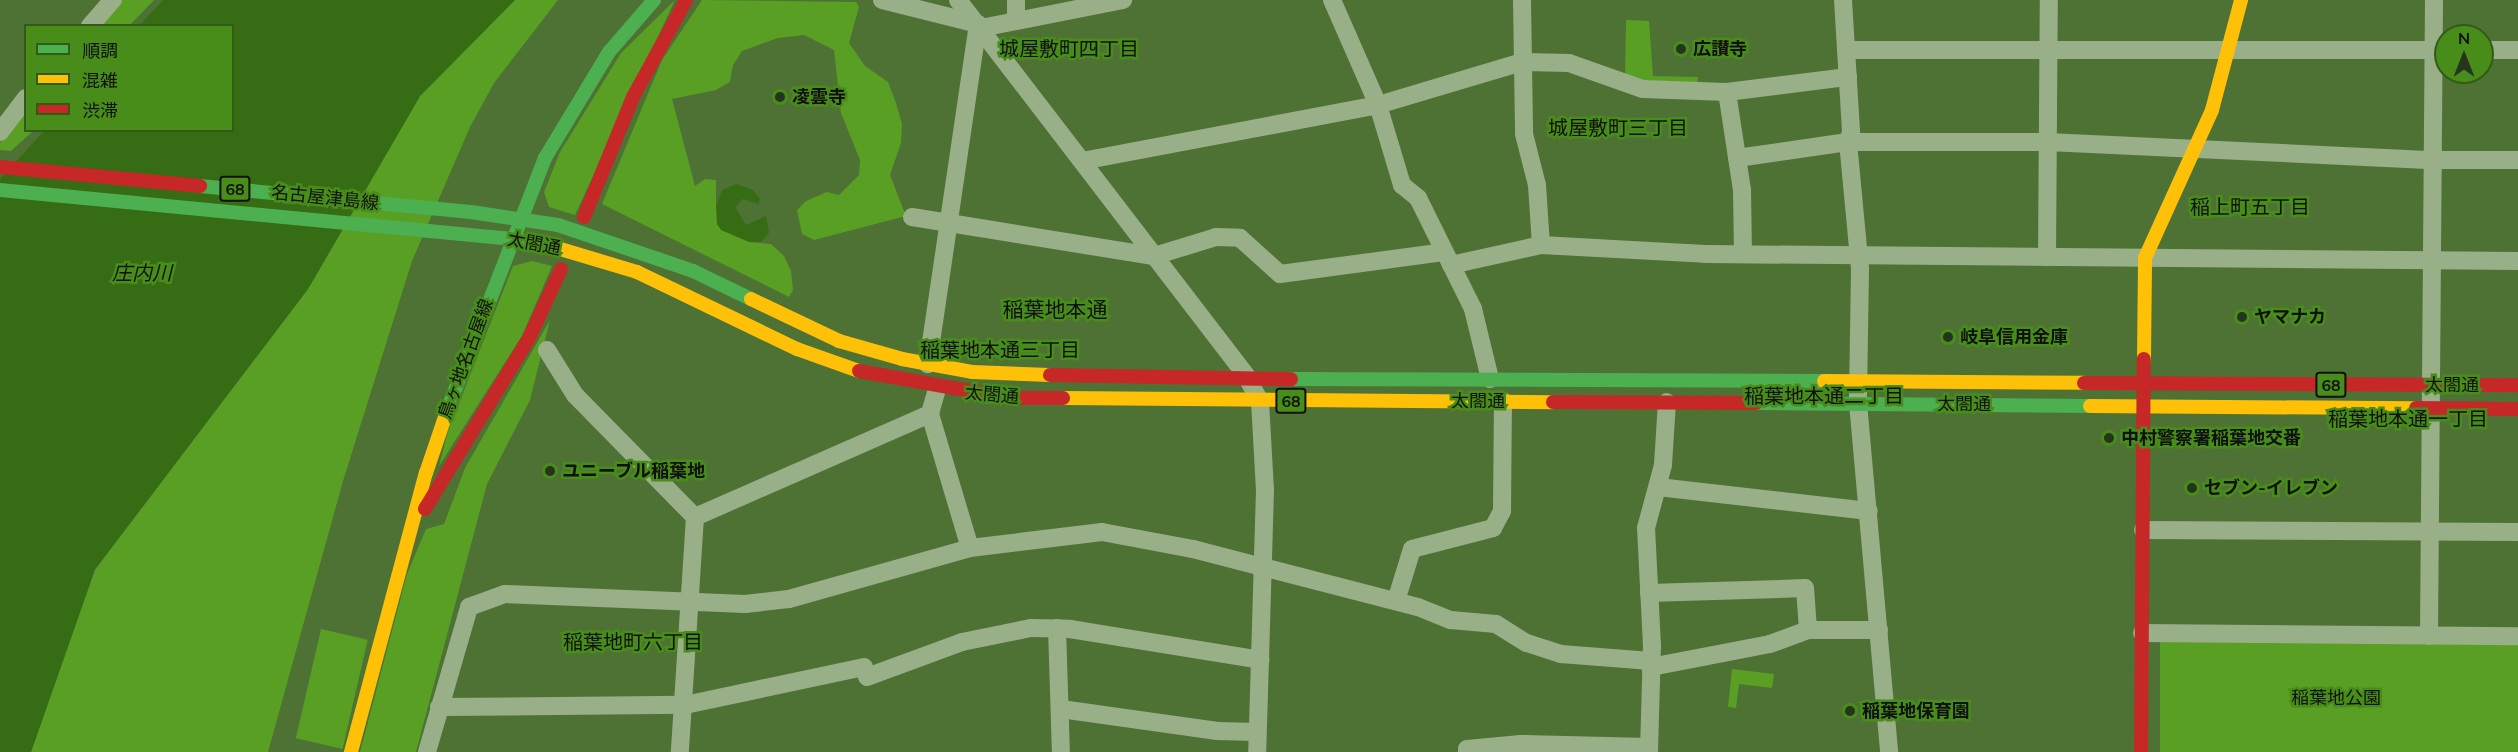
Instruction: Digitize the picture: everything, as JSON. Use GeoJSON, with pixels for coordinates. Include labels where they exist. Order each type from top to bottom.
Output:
{"type":"FeatureCollection","features":[{"type":"Feature","properties":{"kind":"main road","name":"鳥ヶ地名古屋線"},"geometry":{"type":"LineString","coordinates":[[351,752],[398,572],[465,356],[545,159],[587,85],[635,19],[654,0]]}},
{"type":"Feature","properties":{"kind":"main road"},"geometry":{"type":"LineString","coordinates":[[584,217],[637,88],[686,0]]}},
{"type":"Feature","properties":{"kind":"main road"},"geometry":{"type":"LineString","coordinates":[[2141,752],[2145,258],[2212,110],[2241,0]]}},
{"type":"Feature","properties":{"kind":"main road","name":"名古屋津島線"},"geometry":{"type":"LineString","coordinates":[[0,166],[471,212]]}},
{"type":"Feature","properties":{"kind":"main road","name":"名古屋津島線"},"geometry":{"type":"LineString","coordinates":[[0,190],[466,234]]}},
{"type":"Feature","properties":{"kind":"main road","name":"太閤通"},"geometry":{"type":"LineString","coordinates":[[471,212],[558,225],[642,251],[725,285],[804,327],[878,353],[972,372],[1055,375],[1490,379],[2518,385]]}},
{"type":"Feature","properties":{"kind":"main road","name":"太閤通"},"geometry":{"type":"LineString","coordinates":[[466,234],[513,239],[579,253],[637,272],[797,349],[878,377],[937,390],[1009,398],[2518,409]]}},
{"type":"Feature","properties":{"kind":"main road"},"geometry":{"type":"LineString","coordinates":[[398,572],[426,508],[529,338],[561,269]]}},
{"type":"Feature","properties":{"kind":"street"},"geometry":{"type":"LineString","coordinates":[[92,24],[112,0]]}},
{"type":"Feature","properties":{"kind":"street"},"geometry":{"type":"LineString","coordinates":[[882,0],[979,26],[1123,0]]}},
{"type":"Feature","properties":{"kind":"street"},"geometry":{"type":"LineString","coordinates":[[958,0],[1246,376],[1260,401],[1265,490],[1257,752]]}},
{"type":"Feature","properties":{"kind":"street"},"geometry":{"type":"LineString","coordinates":[[1016,0],[1016,21]]}},
{"type":"Feature","properties":{"kind":"street"},"geometry":{"type":"LineString","coordinates":[[1332,0],[1377,105],[1402,185],[1418,198],[1448,258],[1481,334],[1490,379]]}},
{"type":"Feature","properties":{"kind":"street"},"geometry":{"type":"LineString","coordinates":[[1522,0],[1524,134],[1537,185],[1541,245]]}},
{"type":"Feature","properties":{"kind":"street"},"geometry":{"type":"LineString","coordinates":[[1843,0],[1851,132],[1848,142],[1858,254],[1858,403],[1889,752]]}},
{"type":"Feature","properties":{"kind":"street"},"geometry":{"type":"LineString","coordinates":[[2047,257],[2049,0]]}},
{"type":"Feature","properties":{"kind":"street"},"geometry":{"type":"LineString","coordinates":[[2434,0],[2437,24]]}},
{"type":"Feature","properties":{"kind":"street"},"geometry":{"type":"LineString","coordinates":[[928,364],[979,26]]}},
{"type":"Feature","properties":{"kind":"street"},"geometry":{"type":"LineString","coordinates":[[1846,50],[2434,50]]}},
{"type":"Feature","properties":{"kind":"street"},"geometry":{"type":"LineString","coordinates":[[2494,50],[2518,50]]}},
{"type":"Feature","properties":{"kind":"street"},"geometry":{"type":"LineString","coordinates":[[1082,161],[1377,105],[1522,62],[1569,63],[1643,89],[1728,92],[1848,77]]}},
{"type":"Feature","properties":{"kind":"street"},"geometry":{"type":"LineString","coordinates":[[2428,636],[2433,160],[2438,84]]}},
{"type":"Feature","properties":{"kind":"street"},"geometry":{"type":"LineString","coordinates":[[1728,92],[1742,190],[1743,254]]}},
{"type":"Feature","properties":{"kind":"street"},"geometry":{"type":"LineString","coordinates":[[0,132],[24,101]]}},
{"type":"Feature","properties":{"kind":"street"},"geometry":{"type":"LineString","coordinates":[[1737,158],[1848,142],[2048,142],[2433,160],[2518,159]]}},
{"type":"Feature","properties":{"kind":"street"},"geometry":{"type":"LineString","coordinates":[[912,217],[949,225],[1154,256],[1216,237],[1240,238],[1280,274],[1448,258],[1541,245],[1743,254],[2518,261]]}},
{"type":"Feature","properties":{"kind":"street"},"geometry":{"type":"LineString","coordinates":[[547,350],[575,395],[695,518],[685,705],[680,752]]}},
{"type":"Feature","properties":{"kind":"street"},"geometry":{"type":"LineString","coordinates":[[937,390],[930,414],[970,548]]}},
{"type":"Feature","properties":{"kind":"street"},"geometry":{"type":"LineString","coordinates":[[1396,601],[1412,549],[1493,528],[1502,511],[1503,401]]}},
{"type":"Feature","properties":{"kind":"street"},"geometry":{"type":"LineString","coordinates":[[1467,752],[1467,749],[1521,744],[1649,749],[1651,664],[1646,528],[1658,487],[1667,402]]}},
{"type":"Feature","properties":{"kind":"street"},"geometry":{"type":"LineString","coordinates":[[695,518],[930,414]]}},
{"type":"Feature","properties":{"kind":"street"},"geometry":{"type":"LineString","coordinates":[[1658,487],[1869,511]]}},
{"type":"Feature","properties":{"kind":"street"},"geometry":{"type":"LineString","coordinates":[[2143,530],[2518,532]]}},
{"type":"Feature","properties":{"kind":"street"},"geometry":{"type":"LineString","coordinates":[[427,752],[469,607],[505,594],[745,604],[789,599],[970,548],[1121,533],[1396,601],[1451,620],[1496,624],[1527,643],[1560,654],[1651,664],[1770,644],[1808,630],[1879,630]]}},
{"type":"Feature","properties":{"kind":"street"},"geometry":{"type":"LineString","coordinates":[[1649,592],[1805,588],[1808,630]]}},
{"type":"Feature","properties":{"kind":"street"},"geometry":{"type":"LineString","coordinates":[[439,708],[685,705],[865,672],[962,642],[1031,628],[1057,627],[1261,660]]}},
{"type":"Feature","properties":{"kind":"street"},"geometry":{"type":"LineString","coordinates":[[1057,627],[1061,752]]}},
{"type":"Feature","properties":{"kind":"street"},"geometry":{"type":"LineString","coordinates":[[2142,633],[2518,636]]}},
{"type":"Feature","properties":{"kind":"street"},"geometry":{"type":"LineString","coordinates":[[1061,709],[1216,731],[1257,732]]}},
{"type":"Feature","properties":{"kind":"green space"},"geometry":{"type":"Polygon","coordinates":[[[119,0],[154,0],[131,24],[97,24],[119,0]]]}},
{"type":"Feature","properties":{"kind":"green space"},"geometry":{"type":"Polygon","coordinates":[[[515,0],[558,0],[494,83],[470,127],[412,261],[343,481],[268,752],[31,752],[95,570],[308,289],[420,96],[515,0]]]}},
{"type":"Feature","properties":{"kind":"green space"},"geometry":{"type":"Polygon","coordinates":[[[675,0],[575,215],[549,207],[544,192],[560,152],[621,53],[675,0]]]}},
{"type":"Feature","properties":{"kind":"green space"},"geometry":{"type":"Polygon","coordinates":[[[702,0],[856,2],[859,7],[849,43],[865,66],[888,82],[896,103],[902,124],[901,143],[890,175],[906,216],[814,240],[802,234],[797,210],[806,201],[827,192],[839,195],[859,175],[860,160],[841,113],[834,50],[804,35],[778,38],[742,51],[733,65],[730,82],[716,90],[672,99],[695,186],[705,179],[716,180],[716,206],[749,242],[771,244],[784,256],[791,271],[793,290],[789,297],[602,204],[662,60],[702,0]]]}},
{"type":"Feature","properties":{"kind":"green space"},"geometry":{"type":"Polygon","coordinates":[[[1626,20],[1649,21],[1653,76],[1698,77],[1697,86],[1625,78],[1626,20]]]}},
{"type":"Feature","properties":{"kind":"green space"},"geometry":{"type":"Polygon","coordinates":[[[24,108],[24,132],[32,132],[11,151],[0,150],[0,143],[24,108]]]}},
{"type":"Feature","properties":{"kind":"green space"},"geometry":{"type":"Polygon","coordinates":[[[532,261],[552,266],[522,336],[439,466],[448,431],[513,266],[532,261]]]}},
{"type":"Feature","properties":{"kind":"green space"},"geometry":{"type":"Polygon","coordinates":[[[550,320],[530,400],[487,484],[416,752],[360,752],[407,574],[426,529],[444,524],[465,468],[550,320]]]}},
{"type":"Feature","properties":{"kind":"green space"},"geometry":{"type":"Polygon","coordinates":[[[321,629],[368,640],[343,749],[296,738],[321,629]]]}},
{"type":"Feature","properties":{"kind":"green space","name":"稲葉地公園"},"geometry":{"type":"Polygon","coordinates":[[[2160,642],[2518,642],[2518,752],[2160,752],[2160,642]]]}},
{"type":"Feature","properties":{"kind":"green space"},"geometry":{"type":"Polygon","coordinates":[[[1732,669],[1774,674],[1772,688],[1739,684],[1736,708],[1728,707],[1732,669]]]}},
{"type":"Feature","properties":{"kind":"water","name":"庄内川"},"geometry":{"type":"Polygon","coordinates":[[[163,0],[515,0],[420,96],[308,289],[95,569],[31,752],[0,752],[0,179],[43,132],[234,132],[234,24],[141,24],[163,0]]]}},
{"type":"Feature","properties":{"kind":"water"},"geometry":{"type":"Polygon","coordinates":[[[736,184],[753,190],[760,199],[758,204],[743,199],[735,207],[746,225],[766,216],[769,233],[761,242],[749,242],[721,230],[717,224],[716,206],[722,190],[736,184]]]}},
{"type":"Feature","properties":{"kind":"traffic: fast"},"geometry":{"type":"LineString","coordinates":[[448,408],[545,158],[609,52],[654,0]]}},
{"type":"Feature","properties":{"kind":"traffic: fast"},"geometry":{"type":"LineString","coordinates":[[200,186],[471,212],[558,225],[693,271],[751,299]]}},
{"type":"Feature","properties":{"kind":"traffic: fast"},"geometry":{"type":"LineString","coordinates":[[0,190],[513,239],[557,248]]}},
{"type":"Feature","properties":{"kind":"traffic: fast"},"geometry":{"type":"LineString","coordinates":[[1291,379],[1824,381]]}},
{"type":"Feature","properties":{"kind":"traffic: fast"},"geometry":{"type":"LineString","coordinates":[[1756,403],[2090,406]]}},
{"type":"Feature","properties":{"kind":"traffic: slow"},"geometry":{"type":"LineString","coordinates":[[2144,359],[2145,258],[2212,110],[2241,0]]}},
{"type":"Feature","properties":{"kind":"traffic: slow"},"geometry":{"type":"LineString","coordinates":[[557,248],[637,272],[797,349],[859,371]]}},
{"type":"Feature","properties":{"kind":"traffic: slow"},"geometry":{"type":"LineString","coordinates":[[751,299],[839,341],[902,359],[972,372],[1050,375]]}},
{"type":"Feature","properties":{"kind":"traffic: slow"},"geometry":{"type":"LineString","coordinates":[[1824,381],[2084,383]]}},
{"type":"Feature","properties":{"kind":"traffic: slow"},"geometry":{"type":"LineString","coordinates":[[1063,398],[1553,402]]}},
{"type":"Feature","properties":{"kind":"traffic: slow"},"geometry":{"type":"LineString","coordinates":[[2090,406],[2416,408]]}},
{"type":"Feature","properties":{"kind":"traffic: slow"},"geometry":{"type":"LineString","coordinates":[[351,752],[426,473],[448,408]]}},
{"type":"Feature","properties":{"kind":"traffic: jam"},"geometry":{"type":"LineString","coordinates":[[584,217],[633,97],[686,0]]}},
{"type":"Feature","properties":{"kind":"traffic: jam"},"geometry":{"type":"LineString","coordinates":[[0,167],[200,186]]}},
{"type":"Feature","properties":{"kind":"traffic: jam"},"geometry":{"type":"LineString","coordinates":[[425,509],[529,338],[561,269]]}},
{"type":"Feature","properties":{"kind":"traffic: jam"},"geometry":{"type":"LineString","coordinates":[[2141,752],[2144,359]]}},
{"type":"Feature","properties":{"kind":"traffic: jam"},"geometry":{"type":"LineString","coordinates":[[859,371],[1009,398],[1063,398]]}},
{"type":"Feature","properties":{"kind":"traffic: jam"},"geometry":{"type":"LineString","coordinates":[[1050,375],[1291,379]]}},
{"type":"Feature","properties":{"kind":"traffic: jam"},"geometry":{"type":"LineString","coordinates":[[2084,383],[2518,385]]}},
{"type":"Feature","properties":{"kind":"traffic: jam"},"geometry":{"type":"LineString","coordinates":[[1553,402],[1756,403]]}},
{"type":"Feature","properties":{"kind":"traffic: jam"},"geometry":{"type":"LineString","coordinates":[[2416,408],[2518,409]]}},
{"type":"Feature","properties":{"kind":"place","name":"広讃寺"},"geometry":{"type":"Point","coordinates":[1681,49]}},
{"type":"Feature","properties":{"kind":"place","name":"凌雲寺"},"geometry":{"type":"Point","coordinates":[780,97]}},
{"type":"Feature","properties":{"kind":"place","name":"ヤマナカ"},"geometry":{"type":"Point","coordinates":[2242,317]}},
{"type":"Feature","properties":{"kind":"place","name":"岐阜信用金庫"},"geometry":{"type":"Point","coordinates":[1948,337]}},
{"type":"Feature","properties":{"kind":"place","name":"中村警察署稲葉地交番"},"geometry":{"type":"Point","coordinates":[2109,438]}},
{"type":"Feature","properties":{"kind":"place","name":"ユニーブル稲葉地"},"geometry":{"type":"Point","coordinates":[550,471]}},
{"type":"Feature","properties":{"kind":"place","name":"セブン-イレブン"},"geometry":{"type":"Point","coordinates":[2192,488]}},
{"type":"Feature","properties":{"kind":"place","name":"稲葉地保育園"},"geometry":{"type":"Point","coordinates":[1850,711]}},
{"type":"Feature","properties":{"kind":"district","name":"城屋敷町四丁目"},"geometry":{"type":"Point","coordinates":[1069,48]}},
{"type":"Feature","properties":{"kind":"district","name":"城屋敷町三丁目"},"geometry":{"type":"Point","coordinates":[1618,127]}},
{"type":"Feature","properties":{"kind":"district","name":"稲上町五丁目"},"geometry":{"type":"Point","coordinates":[2250,206]}},
{"type":"Feature","properties":{"kind":"district","name":"稲葉地本通"},"geometry":{"type":"Point","coordinates":[1055,309]}},
{"type":"Feature","properties":{"kind":"district","name":"稲葉地本通三丁目"},"geometry":{"type":"Point","coordinates":[1000,349]}},
{"type":"Feature","properties":{"kind":"district","name":"稲葉地本通二丁目"},"geometry":{"type":"Point","coordinates":[1824,395]}},
{"type":"Feature","properties":{"kind":"district","name":"稲葉地本通一丁目"},"geometry":{"type":"Point","coordinates":[2408,418]}},
{"type":"Feature","properties":{"kind":"district","name":"稲葉地町六丁目"},"geometry":{"type":"Point","coordinates":[633,641]}}]}
